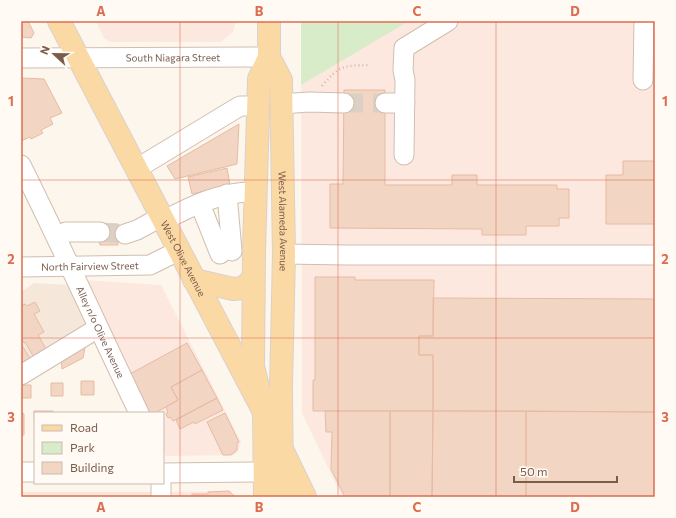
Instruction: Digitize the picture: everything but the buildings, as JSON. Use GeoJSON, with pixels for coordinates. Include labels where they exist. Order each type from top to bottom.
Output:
{"type":"FeatureCollection","features":[{"type":"Feature","properties":{"kind":"main road","name":"West Olive Avenue"},"geometry":{"type":"LineString","coordinates":[[59,21],[178,251],[264,412],[305,497]]}},
{"type":"Feature","properties":{"kind":"main road","name":"West Alameda Avenue"},"geometry":{"type":"LineString","coordinates":[[264,412],[253,366],[253,279],[259,78],[269,57],[269,21]]}},
{"type":"Feature","properties":{"kind":"main road","name":"West Alameda Avenue"},"geometry":{"type":"LineString","coordinates":[[269,57],[281,80],[284,254],[281,387],[282,497]]}},
{"type":"Feature","properties":{"kind":"main road","name":"West Alameda Avenue"},"geometry":{"type":"LineString","coordinates":[[255,183],[267,202],[270,231],[273,371],[264,412],[265,497]]}},
{"type":"Feature","properties":{"kind":"main road"},"geometry":{"type":"LineString","coordinates":[[194,280],[234,289],[243,288],[253,279]]}},
{"type":"Feature","properties":{"kind":"main road"},"geometry":{"type":"LineString","coordinates":[[264,412],[281,387]]}},
{"type":"Feature","properties":{"kind":"street"},"geometry":{"type":"LineString","coordinates":[[404,155],[404,48],[448,21]]}},
{"type":"Feature","properties":{"kind":"street"},"geometry":{"type":"LineString","coordinates":[[643,80],[644,21]]}},
{"type":"Feature","properties":{"kind":"street","name":"South Niagara Street"},"geometry":{"type":"LineString","coordinates":[[21,58],[269,57]]}},
{"type":"Feature","properties":{"kind":"street"},"geometry":{"type":"LineString","coordinates":[[281,104],[309,102],[344,103]]}},
{"type":"Feature","properties":{"kind":"street"},"geometry":{"type":"LineString","coordinates":[[385,103],[405,103]]}},
{"type":"Feature","properties":{"kind":"street"},"geometry":{"type":"LineString","coordinates":[[136,169],[240,106],[258,106]]}},
{"type":"Feature","properties":{"kind":"street","name":"Alley n/o Olive Avenue"},"geometry":{"type":"LineString","coordinates":[[21,165],[139,412]]}},
{"type":"Feature","properties":{"kind":"street"},"geometry":{"type":"LineString","coordinates":[[125,234],[183,210],[227,194],[240,192],[255,183]]}},
{"type":"Feature","properties":{"kind":"street"},"geometry":{"type":"LineString","coordinates":[[200,204],[226,253],[227,194]]}},
{"type":"Feature","properties":{"kind":"street"},"geometry":{"type":"LineString","coordinates":[[56,236],[66,232],[100,232]]}},
{"type":"Feature","properties":{"kind":"street","name":"North Fairview Street"},"geometry":{"type":"LineString","coordinates":[[23,268],[150,265],[178,251]]}},
{"type":"Feature","properties":{"kind":"street"},"geometry":{"type":"LineString","coordinates":[[284,254],[347,256],[655,255]]}},
{"type":"Feature","properties":{"kind":"street"},"geometry":{"type":"LineString","coordinates":[[21,375],[98,328]]}},
{"type":"Feature","properties":{"kind":"street"},"geometry":{"type":"LineString","coordinates":[[21,472],[34,472]]}},
{"type":"Feature","properties":{"kind":"street"},"geometry":{"type":"LineString","coordinates":[[164,473],[264,472]]}},
{"type":"Feature","properties":{"kind":"street"},"geometry":{"type":"LineString","coordinates":[[161,497],[162,484]]}},
{"type":"Feature","properties":{"kind":"path"},"geometry":{"type":"LineString","coordinates":[[309,102],[332,74],[344,66],[369,65]]}},
{"type":"Feature","properties":{"kind":"shaded area"},"geometry":{"type":"Polygon","coordinates":[[[96,21],[236,21],[233,32],[221,42],[110,42],[104,38],[96,21]]]}},
{"type":"Feature","properties":{"kind":"shaded area"},"geometry":{"type":"Polygon","coordinates":[[[301,21],[655,21],[655,497],[342,497],[302,413],[301,21]]]}},
{"type":"Feature","properties":{"kind":"shaded area"},"geometry":{"type":"Polygon","coordinates":[[[83,280],[161,285],[241,442],[238,451],[234,455],[166,456],[164,452],[164,412],[145,412],[83,280]]]}},
{"type":"Feature","properties":{"kind":"shaded area"},"geometry":{"type":"Polygon","coordinates":[[[34,283],[70,285],[91,325],[21,366],[21,292],[34,283]]]}},
{"type":"Feature","properties":{"kind":"shaded area"},"geometry":{"type":"Polygon","coordinates":[[[231,491],[237,497],[169,497],[169,492],[231,491]]]}},
{"type":"Feature","properties":{"kind":"shaded area"},"geometry":{"type":"Polygon","coordinates":[[[21,492],[155,492],[155,497],[21,497],[21,492]]]}},
{"type":"Feature","properties":{"kind":"green space"},"geometry":{"type":"Polygon","coordinates":[[[301,21],[409,21],[301,85],[301,21]]]}},
{"type":"Feature","properties":{"kind":"tunnel"},"geometry":{"type":"LineString","coordinates":[[344,103],[385,103]]}},
{"type":"Feature","properties":{"kind":"tunnel"},"geometry":{"type":"LineString","coordinates":[[100,232],[125,234]]}}]}
